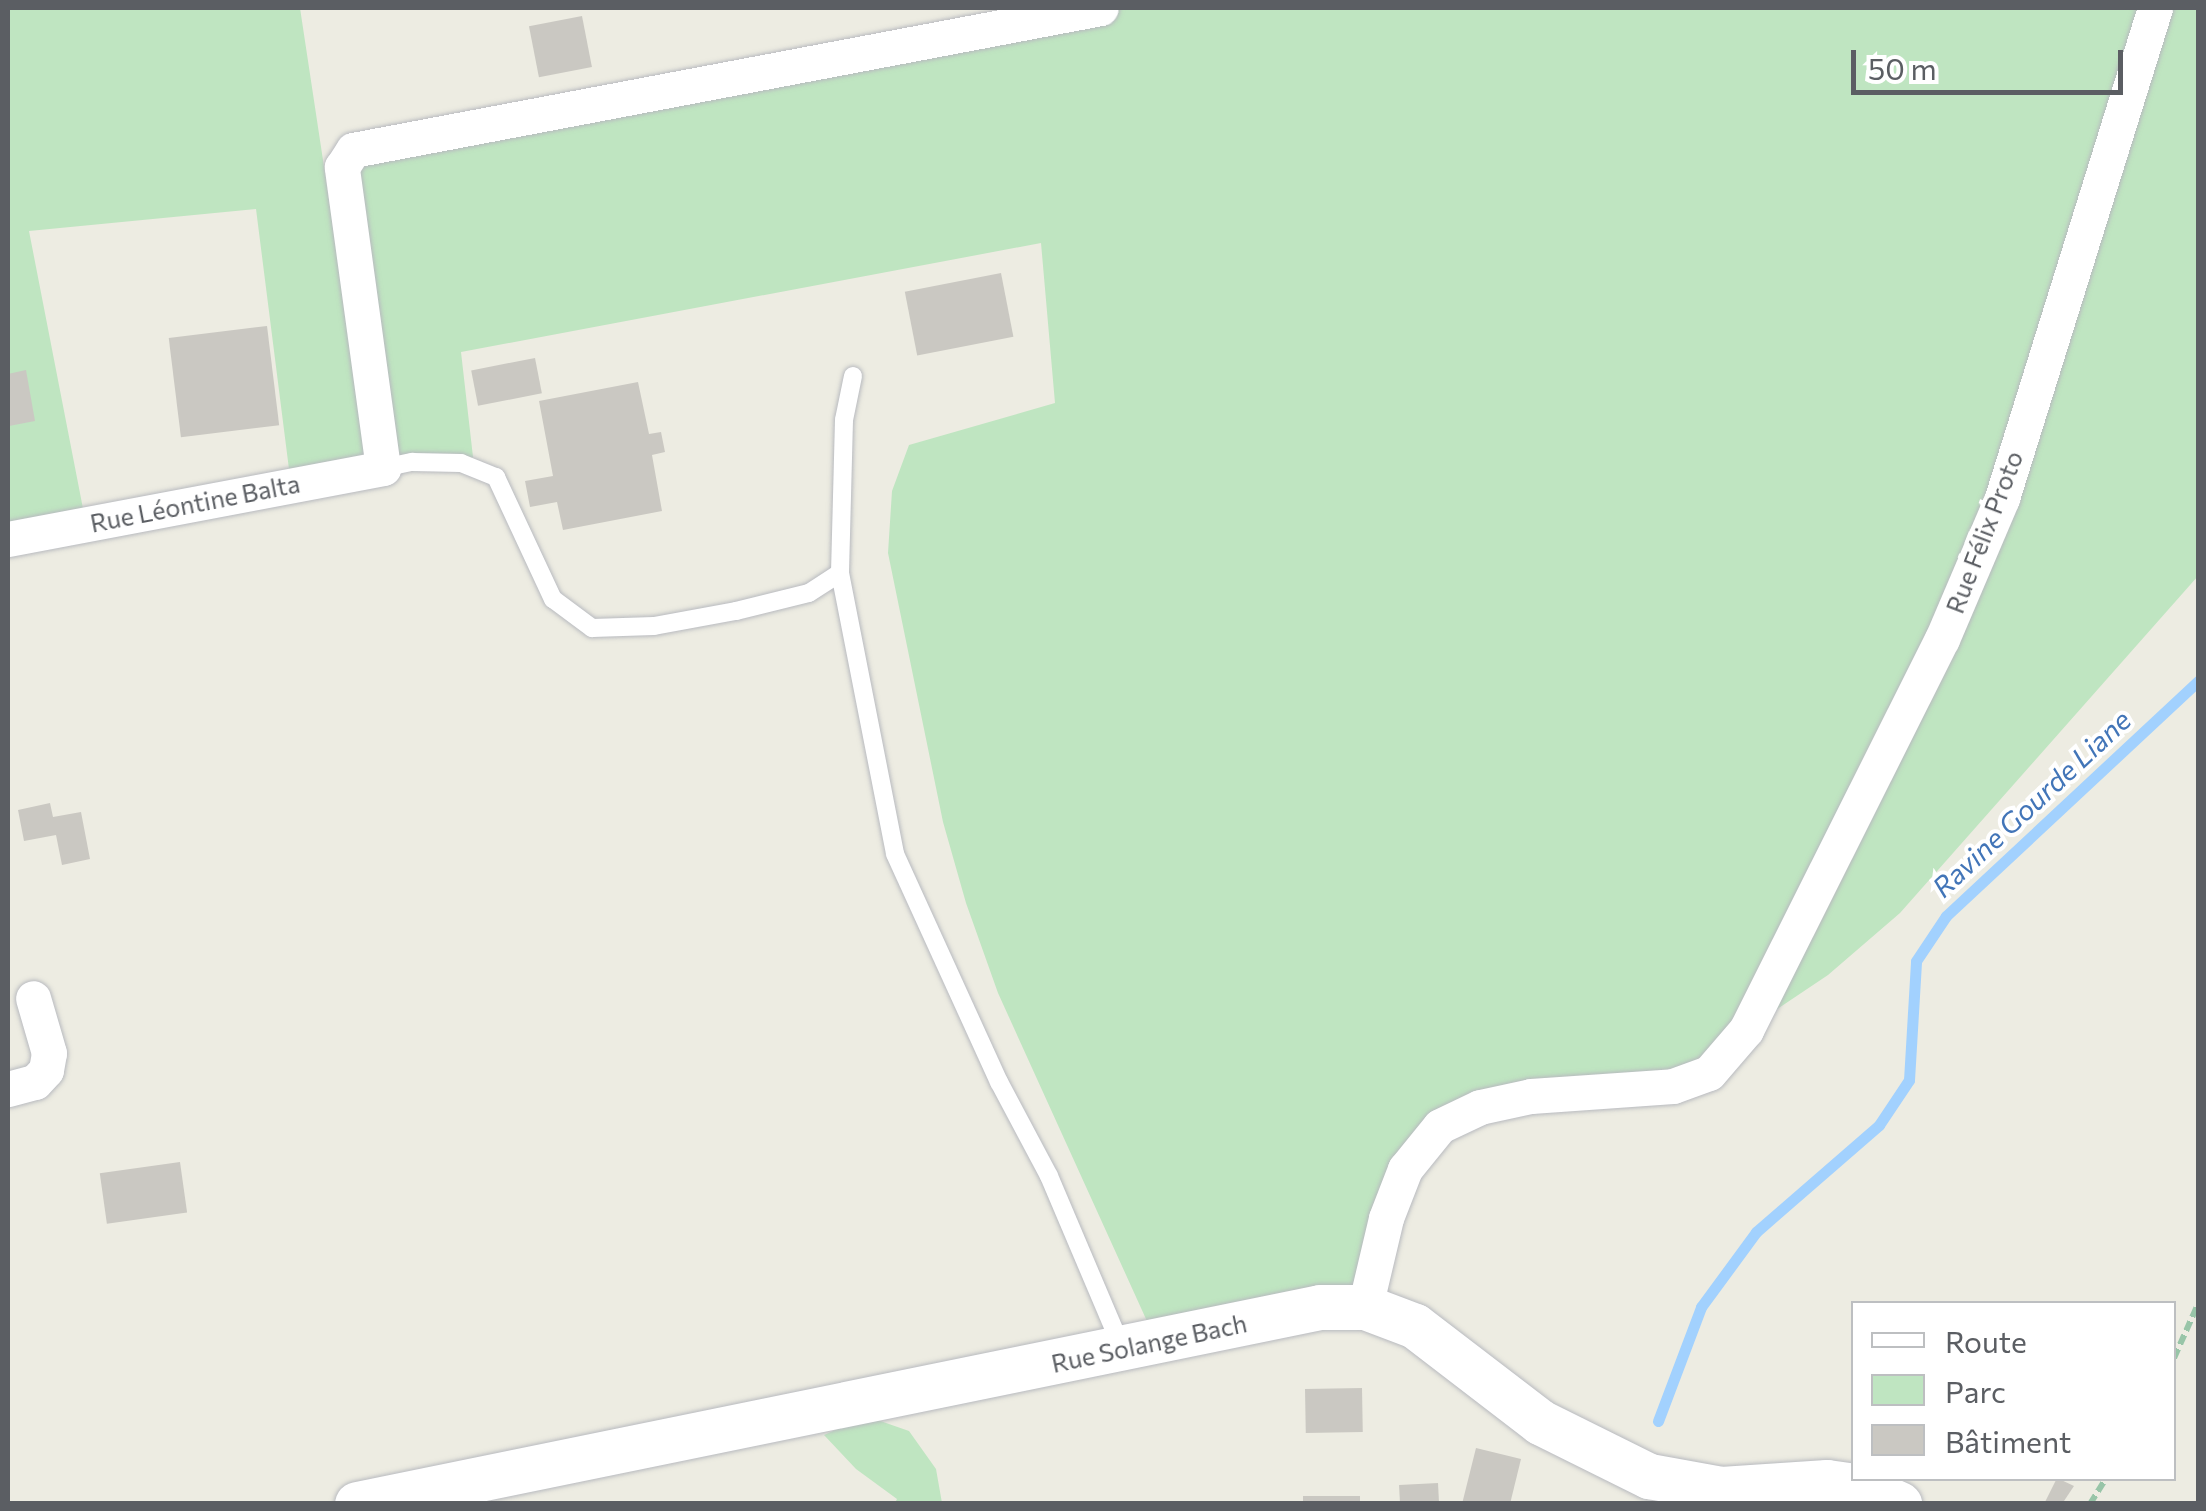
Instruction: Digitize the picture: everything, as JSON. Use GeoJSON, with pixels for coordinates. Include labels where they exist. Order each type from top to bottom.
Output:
{"type":"FeatureCollection","features":[{"type":"Feature","properties":{"kind":"street"},"geometry":{"type":"LineString","coordinates":[[383,468],[342,166],[353,150],[1101,8]]}},
{"type":"Feature","properties":{"kind":"street","name":"Rue Félix Proto"},"geometry":{"type":"LineString","coordinates":[[1364,1307],[1386,1218],[1405,1169],[1440,1126],[1480,1107],[1530,1096],[1674,1086],[1709,1073],[1746,1030],[1942,639],[2002,498],[2155,8]]}},
{"type":"Feature","properties":{"kind":"street","name":"Rue Léontine Balta"},"geometry":{"type":"LineString","coordinates":[[8,539],[383,468]]}},
{"type":"Feature","properties":{"kind":"street"},"geometry":{"type":"LineString","coordinates":[[8,1089],[35,1082],[46,1070],[49,1053],[34,998]]}},
{"type":"Feature","properties":{"kind":"street","name":"Rue Solange Bach"},"geometry":{"type":"LineString","coordinates":[[356,1504],[1320,1307],[1364,1307],[1415,1326],[1540,1422],[1649,1476],[1721,1489],[1827,1482],[1860,1487],[1899,1504]]}},
{"type":"Feature","properties":{"kind":"lane"},"geometry":{"type":"LineString","coordinates":[[853,376],[844,420],[840,573],[895,854],[1000,1082],[1049,1176],[1122,1348]]}},
{"type":"Feature","properties":{"kind":"lane"},"geometry":{"type":"LineString","coordinates":[[383,468],[412,462],[461,463],[496,477],[553,599],[592,628],[654,626],[736,611],[810,593],[840,573]]}},
{"type":"Feature","properties":{"kind":"path"},"geometry":{"type":"LineString","coordinates":[[2176,1354],[2198,1304]]}},
{"type":"Feature","properties":{"kind":"path"},"geometry":{"type":"LineString","coordinates":[[2090,1504],[2104,1481]]}},
{"type":"Feature","properties":{"kind":"green space"},"geometry":{"type":"Polygon","coordinates":[[[8,8],[300,8],[370,471],[291,485],[256,209],[29,231],[86,524],[8,539],[8,8]]]}},
{"type":"Feature","properties":{"kind":"green space"},"geometry":{"type":"Polygon","coordinates":[[[1101,8],[2198,8],[2198,576],[1900,913],[1828,975],[1746,1030],[1709,1073],[1440,1126],[1365,1307],[1156,1341],[998,993],[966,903],[943,822],[888,553],[892,491],[909,445],[1055,403],[1041,243],[461,352],[473,457],[461,463],[383,468],[345,158],[1101,8]]]}},
{"type":"Feature","properties":{"kind":"green space"},"geometry":{"type":"Polygon","coordinates":[[[866,1416],[909,1431],[936,1469],[942,1503],[895,1503],[897,1499],[856,1469],[824,1435],[866,1416]]]}},
{"type":"Feature","properties":{"kind":"building"},"geometry":{"type":"Polygon","coordinates":[[[582,16],[592,67],[539,77],[529,26],[582,16]]]}},
{"type":"Feature","properties":{"kind":"building"},"geometry":{"type":"Polygon","coordinates":[[[1001,273],[1013,337],[917,356],[905,292],[1001,273]]]}},
{"type":"Feature","properties":{"kind":"building"},"geometry":{"type":"Polygon","coordinates":[[[267,326],[279,425],[181,437],[169,338],[267,326]]]}},
{"type":"Feature","properties":{"kind":"building"},"geometry":{"type":"Polygon","coordinates":[[[535,358],[542,393],[478,406],[471,370],[535,358]]]}},
{"type":"Feature","properties":{"kind":"building"},"geometry":{"type":"Polygon","coordinates":[[[26,370],[35,421],[9,426],[8,374],[26,370]]]}},
{"type":"Feature","properties":{"kind":"building"},"geometry":{"type":"Polygon","coordinates":[[[638,382],[649,434],[661,432],[665,452],[652,455],[662,511],[563,530],[557,502],[530,507],[525,481],[553,476],[539,401],[638,382]]]}},
{"type":"Feature","properties":{"kind":"building"},"geometry":{"type":"Polygon","coordinates":[[[50,803],[53,817],[81,812],[90,859],[62,865],[56,835],[24,841],[18,810],[50,803]]]}},
{"type":"Feature","properties":{"kind":"building"},"geometry":{"type":"Polygon","coordinates":[[[180,1162],[187,1213],[107,1224],[100,1173],[180,1162]]]}},
{"type":"Feature","properties":{"kind":"building"},"geometry":{"type":"Polygon","coordinates":[[[1362,1388],[1363,1432],[1306,1433],[1305,1389],[1362,1388]]]}},
{"type":"Feature","properties":{"kind":"building"},"geometry":{"type":"Polygon","coordinates":[[[1476,1448],[1521,1459],[1510,1504],[1462,1504],[1476,1448]]]}},
{"type":"Feature","properties":{"kind":"building"},"geometry":{"type":"Polygon","coordinates":[[[2056,1481],[2074,1486],[2062,1504],[2044,1504],[2056,1481]]]}},
{"type":"Feature","properties":{"kind":"building"},"geometry":{"type":"Polygon","coordinates":[[[1438,1483],[1439,1504],[1400,1504],[1399,1485],[1438,1483]]]}},
{"type":"Feature","properties":{"kind":"building"},"geometry":{"type":"Polygon","coordinates":[[[1303,1496],[1360,1496],[1360,1504],[1303,1504],[1303,1496]]]}},
{"type":"Feature","properties":{"kind":"waterway","name":"Ravine Gourde Liane"},"geometry":{"type":"LineString","coordinates":[[1658,1421],[1701,1307],[1756,1232],[1879,1125],[1909,1080],[1916,961],[1946,916],[2198,681]]}}]}
